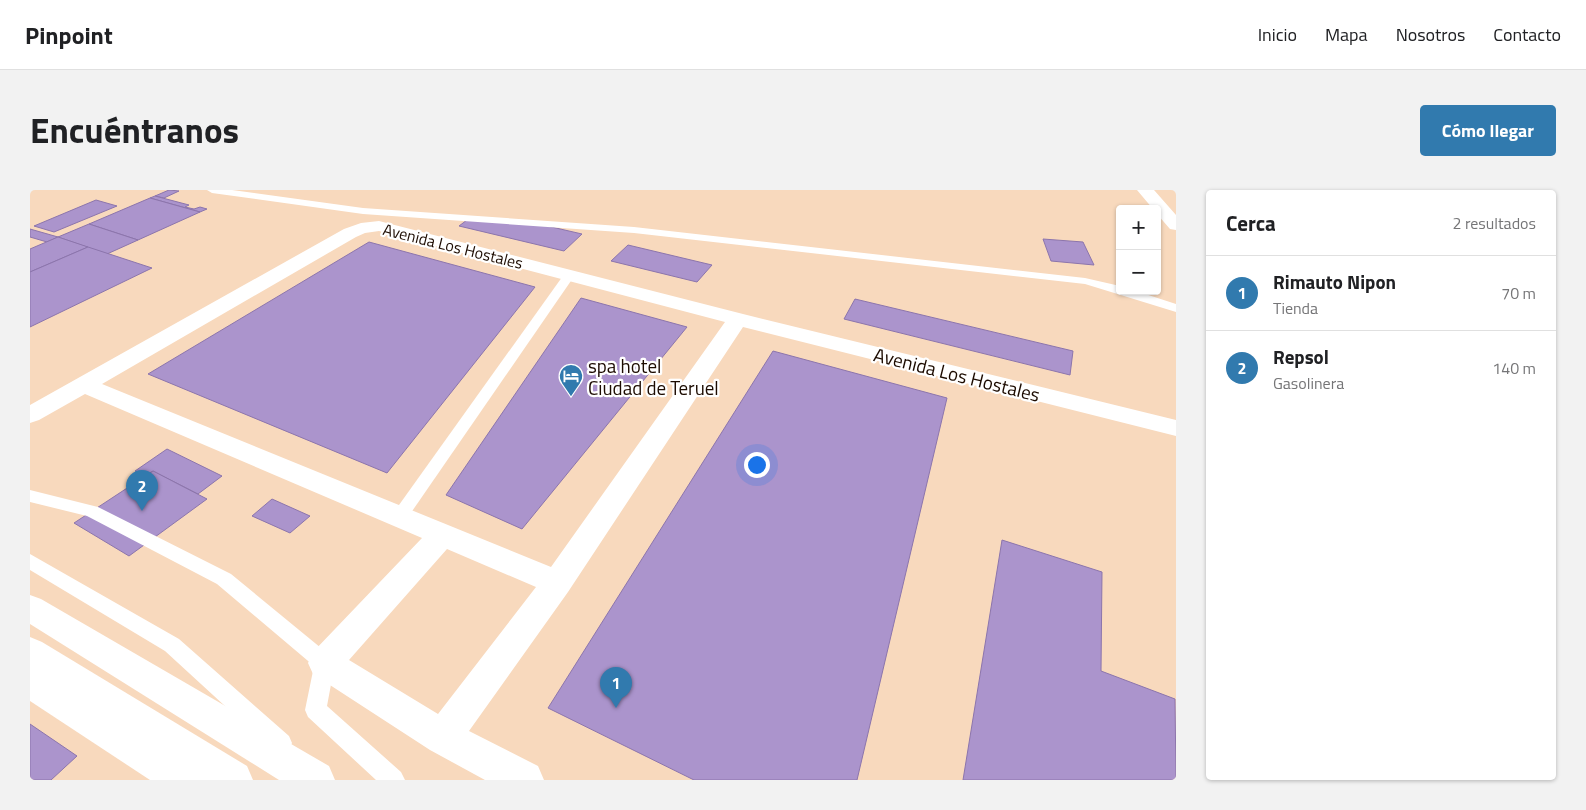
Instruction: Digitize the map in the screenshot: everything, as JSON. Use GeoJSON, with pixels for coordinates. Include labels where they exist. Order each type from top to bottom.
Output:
{"type":"FeatureCollection","features":[{"type":"Feature","properties":{"kind":"street"},"geometry":{"type":"LineString","coordinates":[[1145,190],[1176,225]]}},
{"type":"Feature","properties":{"kind":"street","name":"Avenida Los Hostales"},"geometry":{"type":"LineString","coordinates":[[30,415],[373,220],[391,228],[738,320],[1176,428]]}},
{"type":"Feature","properties":{"kind":"street"},"geometry":{"type":"LineString","coordinates":[[444,737],[556,582],[738,320]]}},
{"type":"Feature","properties":{"kind":"street"},"geometry":{"type":"LineString","coordinates":[[83,384],[556,582]]}},
{"type":"Feature","properties":{"kind":"street"},"geometry":{"type":"LineString","coordinates":[[443,535],[325,663],[444,737],[524,780]]}},
{"type":"Feature","properties":{"kind":"street"},"geometry":{"type":"LineString","coordinates":[[30,608],[315,780]]}},
{"type":"Feature","properties":{"kind":"street"},"geometry":{"type":"LineString","coordinates":[[30,652],[233,780]]}},
{"type":"Feature","properties":{"kind":"street"},"geometry":{"type":"LineString","coordinates":[[30,682],[185,780]]}},
{"type":"Feature","properties":{"kind":"lane"},"geometry":{"type":"LineString","coordinates":[[212,190],[373,220],[525,221],[672,234],[1085,281],[1116,289]]}},
{"type":"Feature","properties":{"kind":"lane"},"geometry":{"type":"LineString","coordinates":[[400,516],[569,275]]}},
{"type":"Feature","properties":{"kind":"lane"},"geometry":{"type":"LineString","coordinates":[[1135,295],[1176,308]]}},
{"type":"Feature","properties":{"kind":"lane"},"geometry":{"type":"LineString","coordinates":[[30,496],[92,511],[224,579],[325,663],[316,710],[394,780]]}},
{"type":"Feature","properties":{"kind":"lane"},"geometry":{"type":"LineString","coordinates":[[30,561],[172,645],[322,780]]}},
{"type":"Feature","properties":{"kind":"building"},"geometry":{"type":"Polygon","coordinates":[[[169,190],[179,191],[164,198],[155,196],[169,190]]]}},
{"type":"Feature","properties":{"kind":"building"},"geometry":{"type":"Polygon","coordinates":[[[155,196],[189,205],[185,207],[207,209],[200,212],[150,198],[155,196]]]}},
{"type":"Feature","properties":{"kind":"building"},"geometry":{"type":"Polygon","coordinates":[[[150,198],[200,212],[138,240],[89,224],[150,198]]]}},
{"type":"Feature","properties":{"kind":"building"},"geometry":{"type":"Polygon","coordinates":[[[96,200],[117,206],[54,232],[34,226],[96,200]]]}},
{"type":"Feature","properties":{"kind":"building"},"geometry":{"type":"Polygon","coordinates":[[[467,220],[543,225],[582,234],[564,251],[459,226],[467,220]]]}},
{"type":"Feature","properties":{"kind":"building"},"geometry":{"type":"Polygon","coordinates":[[[89,224],[138,240],[107,254],[58,237],[89,224]]]}},
{"type":"Feature","properties":{"kind":"building"},"geometry":{"type":"Polygon","coordinates":[[[30,229],[58,237],[47,242],[30,237],[30,229]]]}},
{"type":"Feature","properties":{"kind":"building"},"geometry":{"type":"Polygon","coordinates":[[[58,237],[88,247],[30,272],[30,249],[58,237]]]}},
{"type":"Feature","properties":{"kind":"building"},"geometry":{"type":"Polygon","coordinates":[[[1043,239],[1083,242],[1094,265],[1051,261],[1043,239]]]}},
{"type":"Feature","properties":{"kind":"building"},"geometry":{"type":"Polygon","coordinates":[[[369,242],[535,287],[387,473],[148,374],[369,242]]]}},
{"type":"Feature","properties":{"kind":"building"},"geometry":{"type":"Polygon","coordinates":[[[628,245],[712,265],[697,282],[611,261],[628,245]]]}},
{"type":"Feature","properties":{"kind":"building"},"geometry":{"type":"Polygon","coordinates":[[[88,247],[152,268],[30,327],[30,272],[88,247]]]}},
{"type":"Feature","properties":{"kind":"building","name":"spa hotel Ciudad de Teruel"},"geometry":{"type":"Polygon","coordinates":[[[581,298],[687,327],[522,529],[446,495],[581,298]]]}},
{"type":"Feature","properties":{"kind":"building"},"geometry":{"type":"Polygon","coordinates":[[[855,299],[1073,351],[1070,375],[844,319],[855,299]]]}},
{"type":"Feature","properties":{"kind":"building"},"geometry":{"type":"Polygon","coordinates":[[[773,351],[947,398],[857,780],[694,780],[548,708],[773,351]]]}},
{"type":"Feature","properties":{"kind":"building"},"geometry":{"type":"Polygon","coordinates":[[[167,449],[222,476],[198,494],[153,471],[146,476],[135,471],[167,449]]]}},
{"type":"Feature","properties":{"kind":"building"},"geometry":{"type":"Polygon","coordinates":[[[153,471],[207,499],[129,556],[74,523],[153,471]]]}},
{"type":"Feature","properties":{"kind":"building"},"geometry":{"type":"Polygon","coordinates":[[[272,499],[310,516],[290,533],[252,516],[272,499]]]}},
{"type":"Feature","properties":{"kind":"building"},"geometry":{"type":"Polygon","coordinates":[[[1002,540],[1102,572],[1101,671],[1175,699],[1176,780],[963,780],[1002,540]]]}},
{"type":"Feature","properties":{"kind":"building"},"geometry":{"type":"Polygon","coordinates":[[[30,724],[77,756],[51,780],[30,780],[30,724]]]}},
{"type":"Feature","properties":{"kind":"place","name":"spa hotel Ciudad de Teruel"},"geometry":{"type":"Point","coordinates":[571,397]}},
{"type":"Feature","properties":{"kind":"place","name":"Repsol"},"geometry":{"type":"Point","coordinates":[142,511]}},
{"type":"Feature","properties":{"kind":"place","name":"Rimauto Nipon"},"geometry":{"type":"Point","coordinates":[616,708]}}]}
